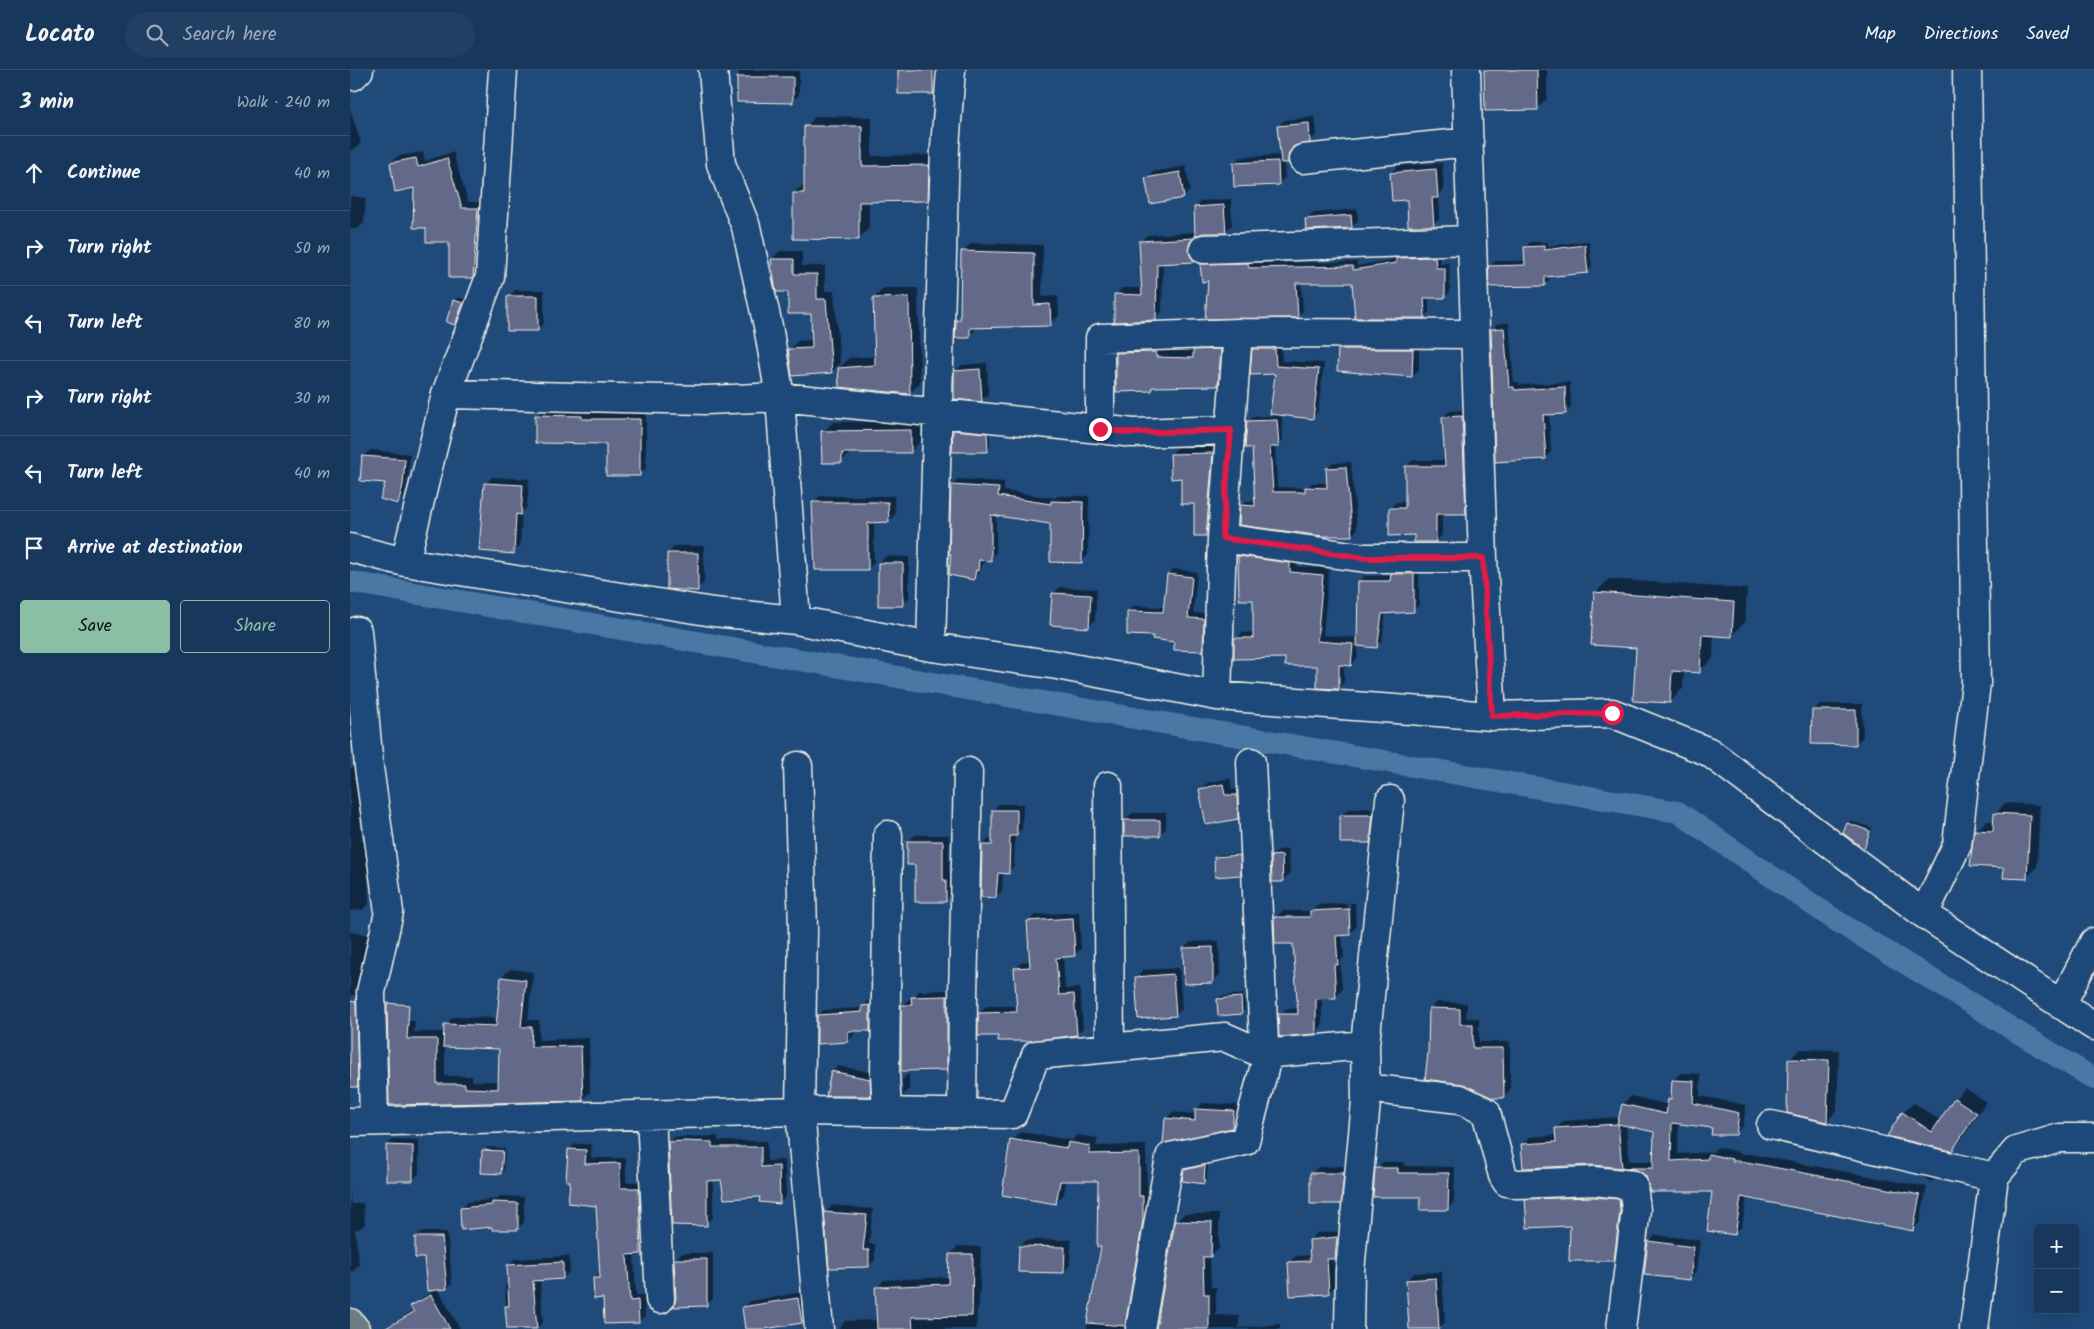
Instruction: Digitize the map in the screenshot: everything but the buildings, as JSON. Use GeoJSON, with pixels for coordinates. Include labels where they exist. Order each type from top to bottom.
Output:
{"type":"FeatureCollection","features":[{"type":"Feature","properties":{"kind":"main road"},"geometry":{"type":"LineString","coordinates":[[350,1323],[356,1329]]}},
{"type":"Feature","properties":{"kind":"street"},"geometry":{"type":"LineString","coordinates":[[405,562],[446,394],[490,277],[503,70]]}},
{"type":"Feature","properties":{"kind":"street"},"geometry":{"type":"LineString","coordinates":[[713,70],[720,164],[746,227],[768,326],[780,397],[796,620]]}},
{"type":"Feature","properties":{"kind":"street"},"geometry":{"type":"LineString","coordinates":[[931,647],[945,147],[951,70]]}},
{"type":"Feature","properties":{"kind":"street"},"geometry":{"type":"LineString","coordinates":[[1466,70],[1483,558],[1492,716]]}},
{"type":"Feature","properties":{"kind":"street"},"geometry":{"type":"LineString","coordinates":[[1924,914],[1957,845],[1976,683],[1967,70]]}},
{"type":"Feature","properties":{"kind":"street"},"geometry":{"type":"LineString","coordinates":[[1303,159],[1469,142]]}},
{"type":"Feature","properties":{"kind":"street"},"geometry":{"type":"LineString","coordinates":[[1204,249],[1472,240]]}},
{"type":"Feature","properties":{"kind":"street"},"geometry":{"type":"LineString","coordinates":[[1100,429],[1100,338],[1238,333],[1476,334]]}},
{"type":"Feature","properties":{"kind":"street"},"geometry":{"type":"LineString","coordinates":[[1217,696],[1222,538],[1238,333]]}},
{"type":"Feature","properties":{"kind":"street"},"geometry":{"type":"LineString","coordinates":[[446,394],[706,400],[780,397],[1132,433],[1231,430]]}},
{"type":"Feature","properties":{"kind":"street"},"geometry":{"type":"LineString","coordinates":[[1222,538],[1366,558],[1483,558]]}},
{"type":"Feature","properties":{"kind":"street"},"geometry":{"type":"LineString","coordinates":[[350,548],[405,562],[714,612],[796,620],[931,647],[1057,665],[1217,696],[1492,716],[1612,713],[1708,752],[1924,914],[2094,1026]]}},
{"type":"Feature","properties":{"kind":"street"},"geometry":{"type":"LineString","coordinates":[[357,631],[369,767],[389,912],[371,992],[362,1121],[800,1112],[1013,1114],[1036,1055],[1225,1037],[1264,1054],[1365,1045]]}},
{"type":"Feature","properties":{"kind":"street"},"geometry":{"type":"LineString","coordinates":[[1140,1329],[1170,1158],[1245,1141],[1265,1065],[1251,762]]}},
{"type":"Feature","properties":{"kind":"street"},"geometry":{"type":"LineString","coordinates":[[798,766],[803,928],[800,1112],[820,1329]]}},
{"type":"Feature","properties":{"kind":"street"},"geometry":{"type":"LineString","coordinates":[[962,1113],[968,772]]}},
{"type":"Feature","properties":{"kind":"street"},"geometry":{"type":"LineString","coordinates":[[1108,786],[1110,1048]]}},
{"type":"Feature","properties":{"kind":"street"},"geometry":{"type":"LineString","coordinates":[[1349,1329],[1350,1272],[1366,1088],[1365,1045],[1390,800]]}},
{"type":"Feature","properties":{"kind":"street"},"geometry":{"type":"LineString","coordinates":[[887,1112],[885,1074],[888,835]]}},
{"type":"Feature","properties":{"kind":"street"},"geometry":{"type":"LineString","coordinates":[[2061,1005],[2094,942]]}},
{"type":"Feature","properties":{"kind":"street"},"geometry":{"type":"LineString","coordinates":[[1366,1088],[1460,1099],[1486,1112],[1507,1182],[1518,1184],[1593,1181],[1633,1185],[1636,1210],[1621,1329]]}},
{"type":"Feature","properties":{"kind":"street"},"geometry":{"type":"LineString","coordinates":[[651,1115],[660,1299]]}},
{"type":"Feature","properties":{"kind":"street"},"geometry":{"type":"LineString","coordinates":[[1771,1125],[1994,1177]]}},
{"type":"Feature","properties":{"kind":"street"},"geometry":{"type":"LineString","coordinates":[[1974,1329],[1994,1177],[2016,1151],[2060,1138],[2094,1138]]}},
{"type":"Feature","properties":{"kind":"waterway"},"geometry":{"type":"LineString","coordinates":[[350,582],[1678,812],[1835,920],[2094,1079]]}},
{"type":"Feature","properties":{"kind":"route"},"geometry":{"type":"LineString","coordinates":[[1100,429],[1132,433],[1231,430],[1222,538],[1366,558],[1483,558],[1492,716],[1612,713]]}}]}
